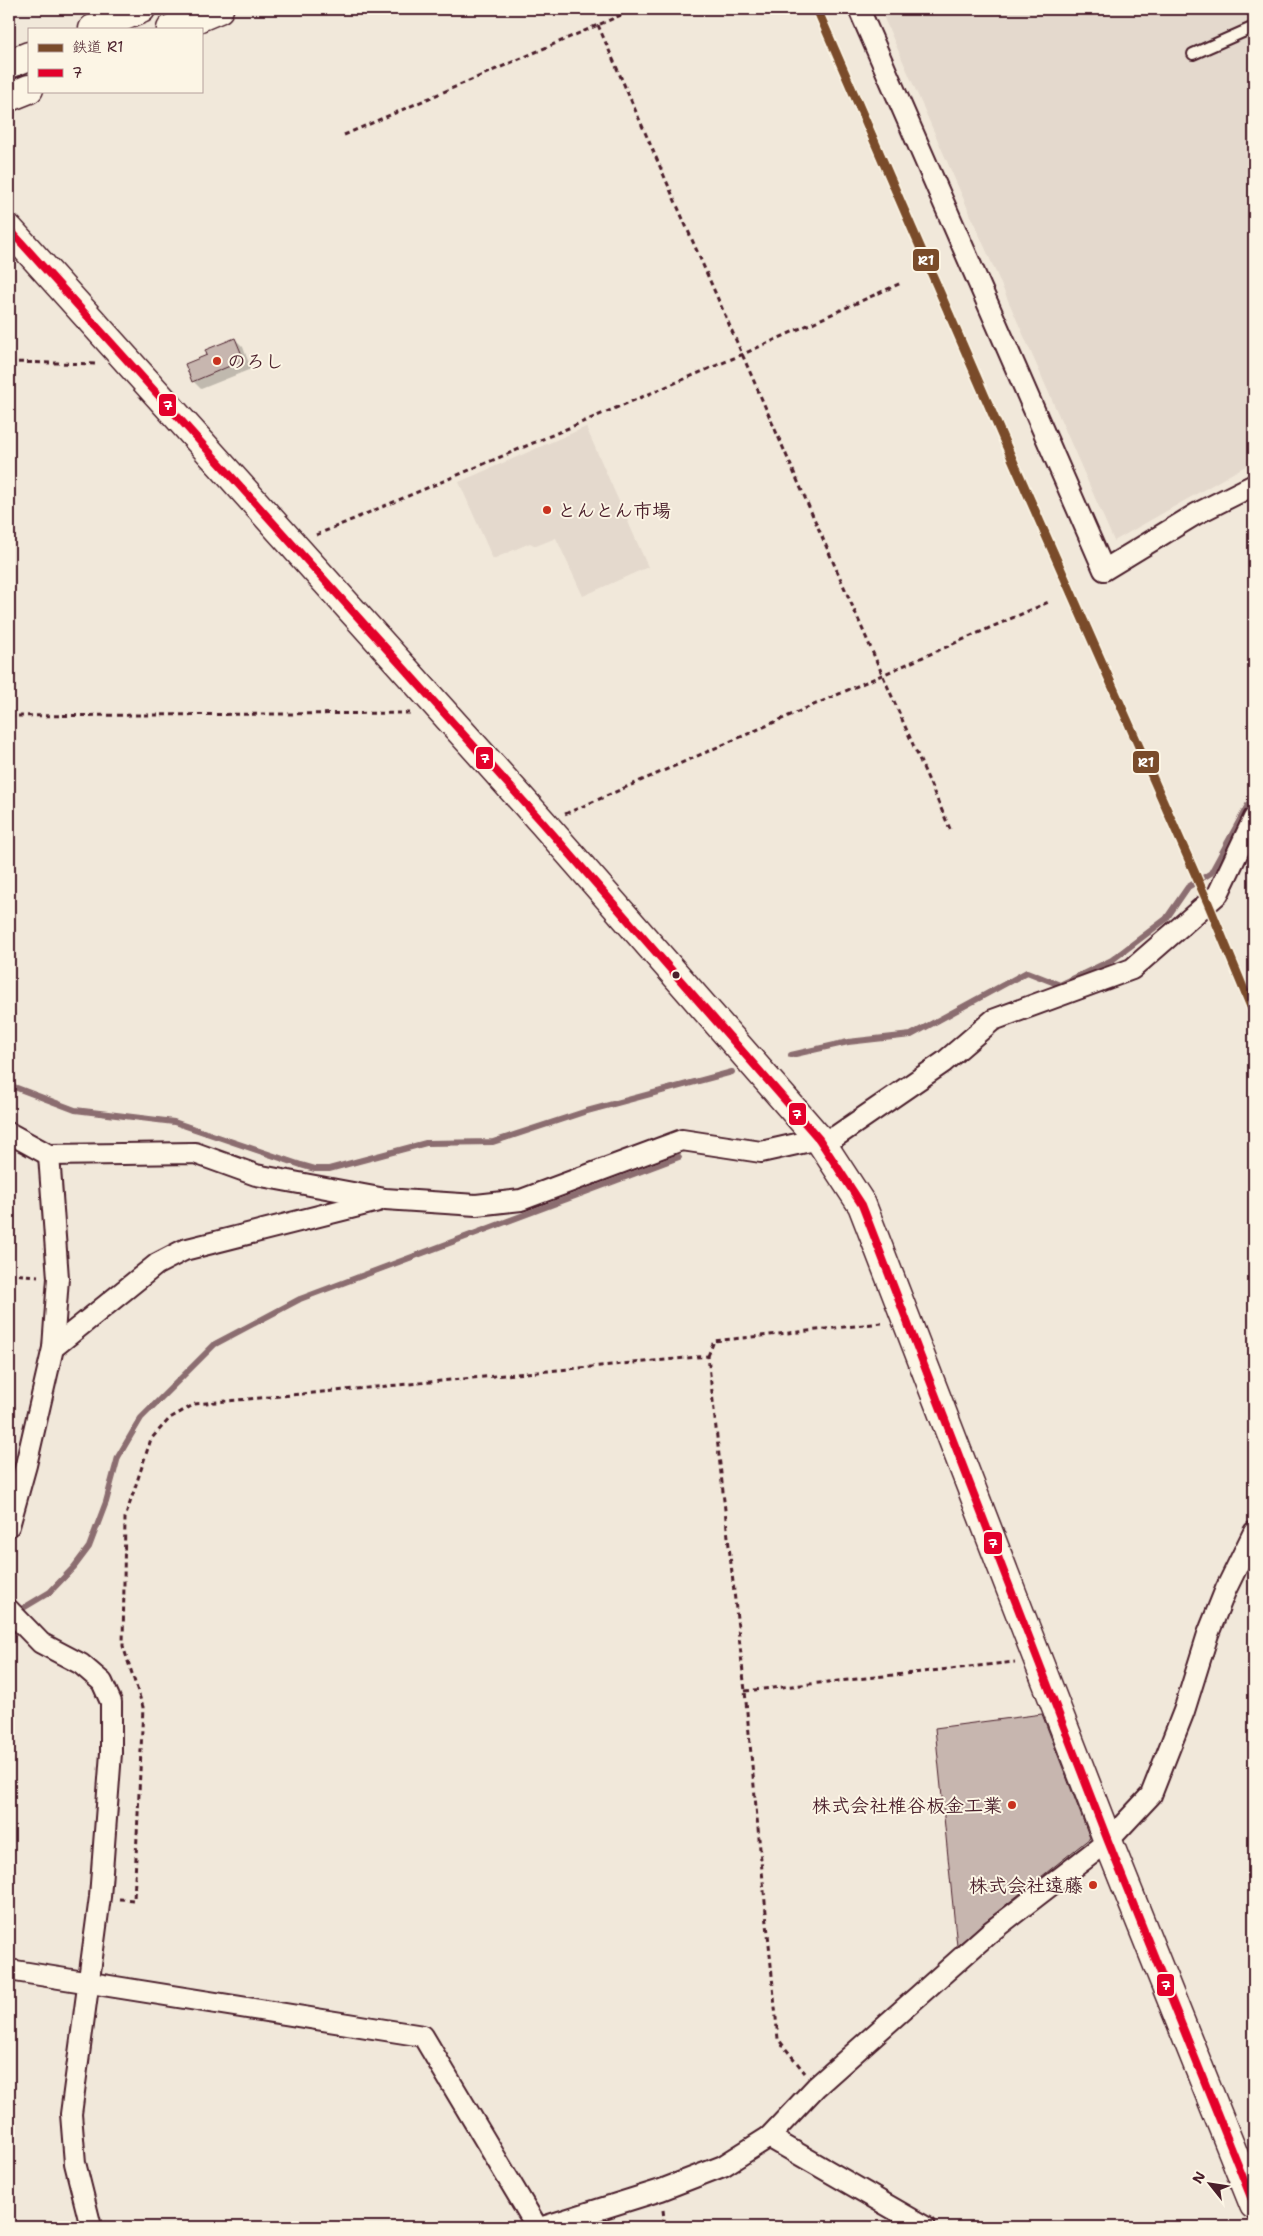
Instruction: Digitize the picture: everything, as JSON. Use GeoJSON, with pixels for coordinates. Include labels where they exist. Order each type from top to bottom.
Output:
{"type":"FeatureCollection","features":[{"type":"Feature","properties":{"kind":"highway"},"geometry":{"type":"LineString","coordinates":[[95,28],[141,9]]}},
{"type":"Feature","properties":{"kind":"highway"},"geometry":{"type":"LineString","coordinates":[[173,28],[219,9]]}},
{"type":"Feature","properties":{"kind":"highway"},"geometry":{"type":"LineString","coordinates":[[9,64],[28,56]]}},
{"type":"Feature","properties":{"kind":"highway"},"geometry":{"type":"LineString","coordinates":[[9,97],[28,89]]}},
{"type":"Feature","properties":{"kind":"highway"},"geometry":{"type":"LineString","coordinates":[[9,229],[543,823],[819,1139],[862,1205],[1108,1841],[1254,2205]]}},
{"type":"Feature","properties":{"kind":"street"},"geometry":{"type":"LineString","coordinates":[[859,9],[1104,570],[1196,514],[1254,485]]}},
{"type":"Feature","properties":{"kind":"street"},"geometry":{"type":"LineString","coordinates":[[9,1134],[49,1155],[195,1153],[256,1175],[385,1199],[476,1205],[521,1200],[682,1140],[761,1152],[835,1137],[874,1113],[944,1062],[993,1020],[1132,968],[1218,894],[1254,818]]}},
{"type":"Feature","properties":{"kind":"street"},"geometry":{"type":"LineString","coordinates":[[9,1526],[26,1465],[54,1348],[58,1278],[49,1155]]}},
{"type":"Feature","properties":{"kind":"street"},"geometry":{"type":"LineString","coordinates":[[54,1348],[157,1264],[184,1250],[385,1199]]}},
{"type":"Feature","properties":{"kind":"street"},"geometry":{"type":"LineString","coordinates":[[543,2227],[662,2190],[723,2166],[769,2137],[816,2087],[989,1933],[1108,1841],[1151,1794],[1184,1711],[1208,1634],[1226,1588],[1254,1532]]}},
{"type":"Feature","properties":{"kind":"street"},"geometry":{"type":"LineString","coordinates":[[9,1610],[41,1643],[81,1664],[102,1682],[111,1702],[111,1753],[100,1897],[71,2114],[75,2162],[92,2227]]}},
{"type":"Feature","properties":{"kind":"street"},"geometry":{"type":"LineString","coordinates":[[9,1970],[422,2036],[537,2227]]}},
{"type":"Feature","properties":{"kind":"street"},"geometry":{"type":"LineString","coordinates":[[769,2137],[925,2227]]}},
{"type":"Feature","properties":{"kind":"lane"},"geometry":{"type":"LineString","coordinates":[[1194,54],[1254,28]]}},
{"type":"Feature","properties":{"kind":"path"},"geometry":{"type":"LineString","coordinates":[[344,135],[634,9]]}},
{"type":"Feature","properties":{"kind":"path"},"geometry":{"type":"LineString","coordinates":[[598,25],[950,829]]}},
{"type":"Feature","properties":{"kind":"path"},"geometry":{"type":"LineString","coordinates":[[294,544],[741,355],[901,283]]}},
{"type":"Feature","properties":{"kind":"path"},"geometry":{"type":"LineString","coordinates":[[9,362],[131,364]]}},
{"type":"Feature","properties":{"kind":"path"},"geometry":{"type":"LineString","coordinates":[[543,823],[1050,601]]}},
{"type":"Feature","properties":{"kind":"path"},"geometry":{"type":"LineString","coordinates":[[9,716],[445,713]]}},
{"type":"Feature","properties":{"kind":"path"},"geometry":{"type":"LineString","coordinates":[[9,1274],[58,1278]]}},
{"type":"Feature","properties":{"kind":"path"},"geometry":{"type":"LineString","coordinates":[[816,2087],[778,2039],[745,1690],[708,1356],[714,1341],[906,1320]]}},
{"type":"Feature","properties":{"kind":"path"},"geometry":{"type":"LineString","coordinates":[[100,1897],[134,1900],[143,1707],[124,1646],[125,1518],[151,1439],[170,1418],[195,1404],[708,1356]]}},
{"type":"Feature","properties":{"kind":"path"},"geometry":{"type":"LineString","coordinates":[[745,1690],[1038,1660]]}},
{"type":"Feature","properties":{"kind":"shaded area"},"geometry":{"type":"Polygon","coordinates":[[[880,9],[1254,9],[1254,461],[1114,541],[880,9]]]}},
{"type":"Feature","properties":{"kind":"shaded area","name":"とんとん市場"},"geometry":{"type":"Polygon","coordinates":[[[586,427],[648,567],[583,596],[556,538],[536,546],[530,543],[493,559],[459,482],[586,427]]]}},
{"type":"Feature","properties":{"kind":"building","name":"のろし"},"geometry":{"type":"Polygon","coordinates":[[[235,338],[244,360],[192,382],[185,364],[207,355],[205,350],[235,338]]]}},
{"type":"Feature","properties":{"kind":"building","name":"株式会社椎谷板金工業"},"geometry":{"type":"Polygon","coordinates":[[[1042,1714],[1090,1838],[957,1946],[935,1728],[1042,1714]]]}},
{"type":"Feature","properties":{"kind":"waterway"},"geometry":{"type":"LineString","coordinates":[[791,1055],[848,1042],[911,1035],[1027,972],[1060,985],[1112,960],[1166,919],[1188,887],[1211,873],[1254,794]]}},
{"type":"Feature","properties":{"kind":"waterway"},"geometry":{"type":"LineString","coordinates":[[9,1085],[75,1110],[174,1122],[301,1165],[315,1169],[329,1169],[426,1143],[493,1142],[587,1111],[732,1072]]}},
{"type":"Feature","properties":{"kind":"waterway"},"geometry":{"type":"LineString","coordinates":[[15,1613],[50,1592],[74,1567],[89,1547],[106,1502],[118,1457],[141,1418],[215,1344],[300,1299],[679,1157]]}},
{"type":"Feature","properties":{"kind":"rail line","name":"R1"},"geometry":{"type":"LineString","coordinates":[[817,9],[1006,445],[1208,903],[1254,1014]]}},
{"type":"Feature","properties":{"kind":"transit line","name":"7"},"geometry":{"type":"LineString","coordinates":[[9,229],[543,823],[819,1139],[862,1205],[1108,1841],[1254,2205]]}},
{"type":"Feature","properties":{"kind":"place","name":"のろし"},"geometry":{"type":"Point","coordinates":[217,361]}},
{"type":"Feature","properties":{"kind":"place","name":"とんとん市場"},"geometry":{"type":"Point","coordinates":[547,510]}},
{"type":"Feature","properties":{"kind":"place","name":"株式会社椎谷板金工業"},"geometry":{"type":"Point","coordinates":[1012,1805]}},
{"type":"Feature","properties":{"kind":"place","name":"株式会社遠藤"},"geometry":{"type":"Point","coordinates":[1093,1885]}}]}
